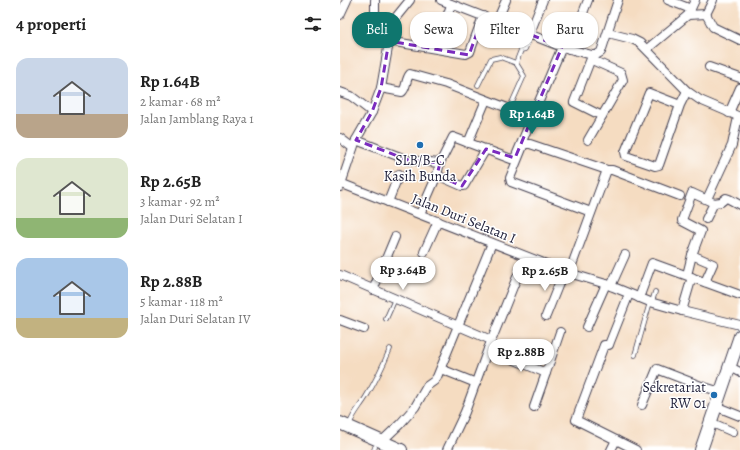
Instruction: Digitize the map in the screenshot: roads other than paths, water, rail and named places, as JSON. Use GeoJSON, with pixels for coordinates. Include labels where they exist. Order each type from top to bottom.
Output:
{"type":"FeatureCollection","features":[{"type":"Feature","properties":{"kind":"street"},"geometry":{"type":"LineString","coordinates":[[340,15],[347,0]]}},
{"type":"Feature","properties":{"kind":"street"},"geometry":{"type":"LineString","coordinates":[[375,0],[375,12]]}},
{"type":"Feature","properties":{"kind":"street"},"geometry":{"type":"LineString","coordinates":[[400,12],[410,0]]}},
{"type":"Feature","properties":{"kind":"street"},"geometry":{"type":"LineString","coordinates":[[441,0],[457,4],[475,13]]}},
{"type":"Feature","properties":{"kind":"street"},"geometry":{"type":"LineString","coordinates":[[501,12],[506,0]]}},
{"type":"Feature","properties":{"kind":"street"},"geometry":{"type":"LineString","coordinates":[[534,23],[542,0]]}},
{"type":"Feature","properties":{"kind":"street"},"geometry":{"type":"LineString","coordinates":[[582,12],[588,0]]}},
{"type":"Feature","properties":{"kind":"street"},"geometry":{"type":"LineString","coordinates":[[602,116],[574,102],[594,58],[602,52],[618,0]]}},
{"type":"Feature","properties":{"kind":"street"},"geometry":{"type":"LineString","coordinates":[[668,0],[690,12],[706,14]]}},
{"type":"Feature","properties":{"kind":"street"},"geometry":{"type":"LineString","coordinates":[[647,49],[690,12],[695,0]]}},
{"type":"Feature","properties":{"kind":"street"},"geometry":{"type":"LineString","coordinates":[[706,14],[713,0]]}},
{"type":"Feature","properties":{"kind":"street"},"geometry":{"type":"LineString","coordinates":[[706,14],[713,27],[740,40]]}},
{"type":"Feature","properties":{"kind":"street"},"geometry":{"type":"LineString","coordinates":[[608,33],[632,39],[640,43],[687,91],[700,100],[739,117],[732,145],[710,201],[706,219]]}},
{"type":"Feature","properties":{"kind":"street"},"geometry":{"type":"LineString","coordinates":[[433,48],[466,54],[470,52],[475,37]]}},
{"type":"Feature","properties":{"kind":"street"},"geometry":{"type":"LineString","coordinates":[[340,184],[355,144],[372,112],[381,88],[388,48]]}},
{"type":"Feature","properties":{"kind":"street"},"geometry":{"type":"LineString","coordinates":[[565,48],[594,58],[621,73],[623,80],[588,140]]}},
{"type":"Feature","properties":{"kind":"street"},"geometry":{"type":"LineString","coordinates":[[546,93],[565,48]]}},
{"type":"Feature","properties":{"kind":"street"},"geometry":{"type":"LineString","coordinates":[[420,214],[437,175],[440,163],[453,137],[511,159],[515,158],[565,48]]}},
{"type":"Feature","properties":{"kind":"street"},"geometry":{"type":"LineString","coordinates":[[709,67],[740,78]]}},
{"type":"Feature","properties":{"kind":"street"},"geometry":{"type":"LineString","coordinates":[[381,88],[402,92],[404,90],[406,80],[410,74],[446,84],[533,118]]}},
{"type":"Feature","properties":{"kind":"street"},"geometry":{"type":"LineString","coordinates":[[729,113],[740,88]]}},
{"type":"Feature","properties":{"kind":"street"},"geometry":{"type":"LineString","coordinates":[[680,105],[649,93],[625,152],[626,156],[655,166],[659,165],[680,105],[687,91]]}},
{"type":"Feature","properties":{"kind":"street"},"geometry":{"type":"LineString","coordinates":[[340,92],[351,96],[372,112]]}},
{"type":"Feature","properties":{"kind":"street"},"geometry":{"type":"LineString","coordinates":[[468,143],[486,100]]}},
{"type":"Feature","properties":{"kind":"street"},"geometry":{"type":"LineString","coordinates":[[340,138],[408,160],[440,163]]}},
{"type":"Feature","properties":{"kind":"street"},"geometry":{"type":"LineString","coordinates":[[591,212],[514,183],[510,180],[525,144],[530,144],[607,170],[612,170],[680,196]]}},
{"type":"Feature","properties":{"kind":"street"},"geometry":{"type":"LineString","coordinates":[[437,175],[464,186],[486,149]]}},
{"type":"Feature","properties":{"kind":"street"},"geometry":{"type":"LineString","coordinates":[[546,316],[566,272],[607,170]]}},
{"type":"Feature","properties":{"kind":"street"},"geometry":{"type":"LineString","coordinates":[[388,202],[399,174]]}},
{"type":"Feature","properties":{"kind":"street","name":"Jalan Duri Selatan I"},"geometry":{"type":"LineString","coordinates":[[340,184],[566,272],[609,285],[639,298],[682,311],[740,325]]}},
{"type":"Feature","properties":{"kind":"street"},"geometry":{"type":"LineString","coordinates":[[682,311],[692,255],[701,231],[682,221],[692,193],[710,201],[721,202],[726,198],[740,205]]}},
{"type":"Feature","properties":{"kind":"street"},"geometry":{"type":"LineString","coordinates":[[424,252],[438,221]]}},
{"type":"Feature","properties":{"kind":"street"},"geometry":{"type":"LineString","coordinates":[[373,290],[395,237]]}},
{"type":"Feature","properties":{"kind":"street"},"geometry":{"type":"LineString","coordinates":[[378,447],[415,407],[427,386],[434,381],[441,370],[492,243]]}},
{"type":"Feature","properties":{"kind":"street"},"geometry":{"type":"LineString","coordinates":[[587,327],[625,255]]}},
{"type":"Feature","properties":{"kind":"street"},"geometry":{"type":"LineString","coordinates":[[692,255],[713,264],[705,282]]}},
{"type":"Feature","properties":{"kind":"street"},"geometry":{"type":"LineString","coordinates":[[447,450],[465,412],[491,340],[525,256]]}},
{"type":"Feature","properties":{"kind":"street"},"geometry":{"type":"LineString","coordinates":[[639,298],[652,263],[740,295]]}},
{"type":"Feature","properties":{"kind":"street"},"geometry":{"type":"LineString","coordinates":[[340,275],[491,340]]}},
{"type":"Feature","properties":{"kind":"street"},"geometry":{"type":"LineString","coordinates":[[629,294],[610,342],[608,345],[604,345],[576,420],[636,450]]}},
{"type":"Feature","properties":{"kind":"street"},"geometry":{"type":"LineString","coordinates":[[340,320],[364,330]]}},
{"type":"Feature","properties":{"kind":"street"},"geometry":{"type":"LineString","coordinates":[[534,407],[560,332]]}},
{"type":"Feature","properties":{"kind":"street"},"geometry":{"type":"LineString","coordinates":[[700,450],[721,392],[735,370],[740,336]]}},
{"type":"Feature","properties":{"kind":"street"},"geometry":{"type":"LineString","coordinates":[[488,349],[546,373]]}},
{"type":"Feature","properties":{"kind":"street"},"geometry":{"type":"LineString","coordinates":[[642,405],[658,369],[701,386],[721,392]]}},
{"type":"Feature","properties":{"kind":"street"},"geometry":{"type":"LineString","coordinates":[[441,370],[476,383]]}},
{"type":"Feature","properties":{"kind":"street"},"geometry":{"type":"LineString","coordinates":[[715,406],[740,416]]}},
{"type":"Feature","properties":{"kind":"street"},"geometry":{"type":"LineString","coordinates":[[710,422],[733,432]]}},
{"type":"Feature","properties":{"kind":"street"},"geometry":{"type":"LineString","coordinates":[[343,427],[378,447],[401,450]]}},
{"type":"Feature","properties":{"kind":"street"},"geometry":{"type":"LineString","coordinates":[[611,450],[616,440]]}},
{"type":"Feature","properties":{"kind":"lane"},"geometry":{"type":"LineString","coordinates":[[516,62],[521,50],[520,48]]}},
{"type":"Feature","properties":{"kind":"lane"},"geometry":{"type":"LineString","coordinates":[[478,85],[491,59],[500,57],[516,62],[524,76],[512,105]]}},
{"type":"Feature","properties":{"kind":"lane"},"geometry":{"type":"LineString","coordinates":[[635,355],[655,292]]}},
{"type":"Feature","properties":{"kind":"lane"},"geometry":{"type":"LineString","coordinates":[[386,319],[395,299]]}},
{"type":"Feature","properties":{"kind":"lane"},"geometry":{"type":"LineString","coordinates":[[343,427],[366,398],[390,349]]}},
{"type":"Feature","properties":{"kind":"place","name":"SLB/B-C Kasih Bunda"},"geometry":{"type":"Point","coordinates":[420,145]}},
{"type":"Feature","properties":{"kind":"place","name":"Sekretariat RW 01"},"geometry":{"type":"Point","coordinates":[714,395]}}]}
